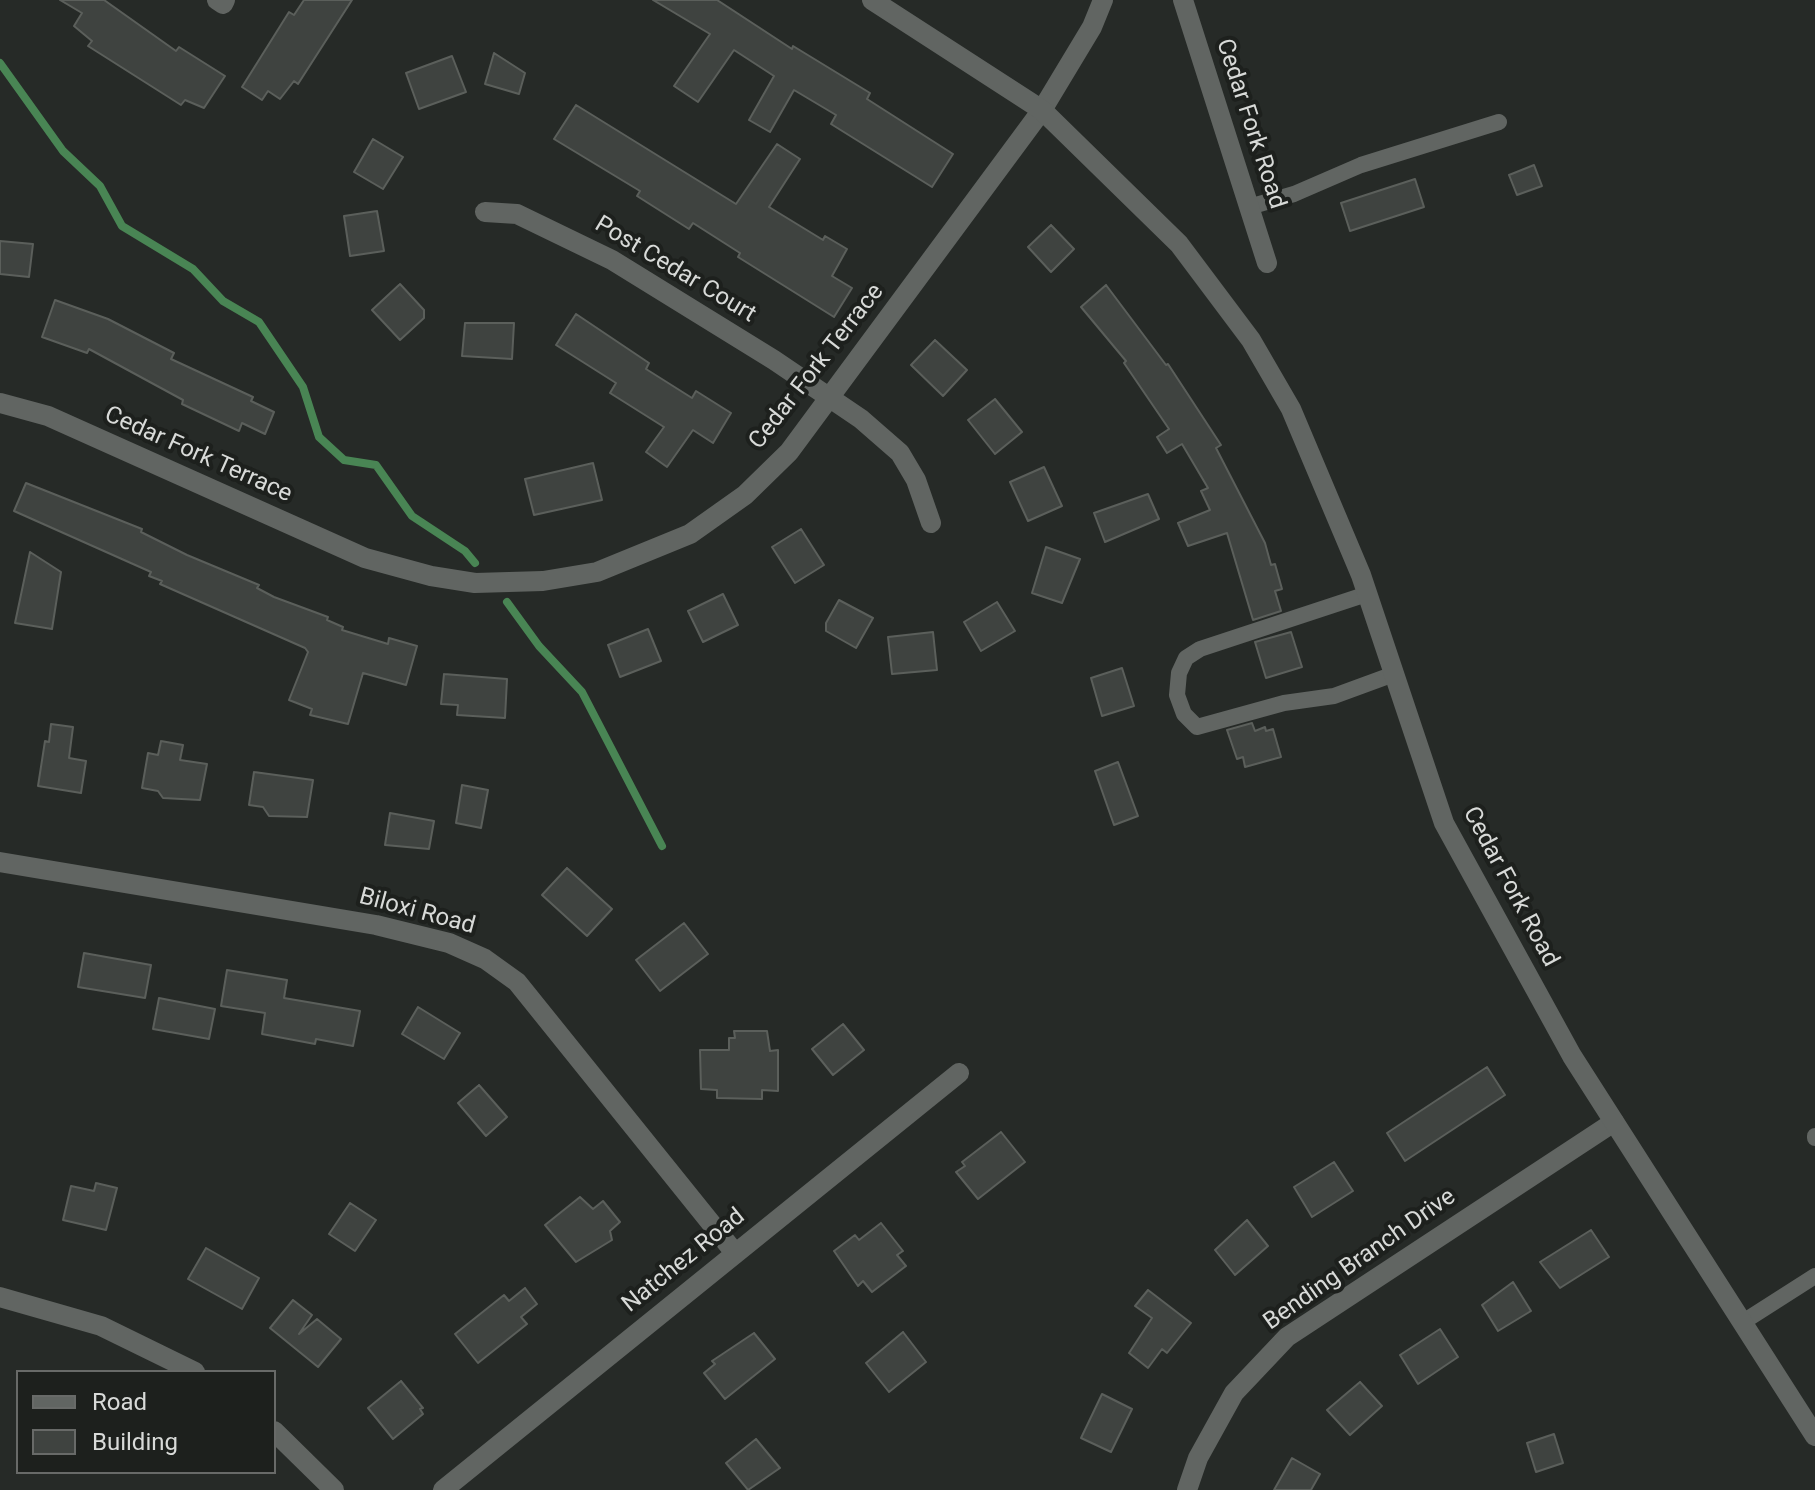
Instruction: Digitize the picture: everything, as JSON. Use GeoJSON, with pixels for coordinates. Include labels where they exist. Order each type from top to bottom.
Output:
{"type":"FeatureCollection","features":[{"type":"Feature","properties":{"kind":"street","name":"Cedar Fork Road"},"geometry":{"type":"LineString","coordinates":[[872,0],[1042,110],[1179,244],[1239,324],[1291,409],[1367,594],[1444,823],[1572,1056],[1815,1436]]}},
{"type":"Feature","properties":{"kind":"street","name":"Cedar Fork Terrace"},"geometry":{"type":"LineString","coordinates":[[0,403],[48,416],[365,558],[431,576],[475,583],[543,581],[597,572],[690,534],[745,495],[789,452],[1042,110],[1092,27],[1103,0]]}},
{"type":"Feature","properties":{"kind":"street","name":"Cedar Fork Road"},"geometry":{"type":"LineString","coordinates":[[1183,0],[1267,263]]}},
{"type":"Feature","properties":{"kind":"street","name":"Post Cedar Court"},"geometry":{"type":"LineString","coordinates":[[485,212],[517,214],[600,254],[774,360],[861,419],[900,453],[916,480],[931,523]]}},
{"type":"Feature","properties":{"kind":"street","name":"Biloxi Road"},"geometry":{"type":"LineString","coordinates":[[0,862],[376,925],[449,943],[485,959],[526,993],[735,1253]]}},
{"type":"Feature","properties":{"kind":"street","name":"Natchez Road"},"geometry":{"type":"LineString","coordinates":[[443,1490],[959,1073]]}},
{"type":"Feature","properties":{"kind":"street","name":"Bending Branch Drive"},"geometry":{"type":"LineString","coordinates":[[1187,1490],[1198,1458],[1234,1393],[1287,1337],[1614,1122]]}},
{"type":"Feature","properties":{"kind":"street"},"geometry":{"type":"LineString","coordinates":[[0,1297],[101,1326],[191,1370]]}},
{"type":"Feature","properties":{"kind":"street"},"geometry":{"type":"LineString","coordinates":[[276,1433],[334,1490]]}},
{"type":"Feature","properties":{"kind":"lane"},"geometry":{"type":"LineString","coordinates":[[1249,207],[1294,194],[1361,165],[1499,122]]}},
{"type":"Feature","properties":{"kind":"lane"},"geometry":{"type":"LineString","coordinates":[[1367,594],[1200,649],[1186,658],[1179,673],[1177,695],[1184,714],[1197,727],[1284,703],[1334,696],[1394,674]]}},
{"type":"Feature","properties":{"kind":"lane"},"geometry":{"type":"LineString","coordinates":[[1743,1322],[1815,1276]]}},
{"type":"Feature","properties":{"kind":"building"},"geometry":{"type":"Polygon","coordinates":[[[60,0],[104,0],[176,51],[179,47],[225,76],[204,108],[185,100],[181,105],[88,46],[92,41],[74,26],[82,13],[60,0]]]}},
{"type":"Feature","properties":{"kind":"building"},"geometry":{"type":"Polygon","coordinates":[[[304,0],[352,0],[298,84],[294,81],[280,99],[268,91],[262,100],[242,87],[289,12],[294,15],[304,0]]]}},
{"type":"Feature","properties":{"kind":"building"},"geometry":{"type":"Polygon","coordinates":[[[653,0],[717,0],[792,49],[793,46],[870,93],[867,99],[953,154],[932,187],[831,124],[836,115],[794,90],[770,132],[749,120],[774,76],[734,50],[698,102],[674,86],[710,34],[653,0]]]}},
{"type":"Feature","properties":{"kind":"building"},"geometry":{"type":"Polygon","coordinates":[[[494,53],[525,73],[519,94],[485,84],[494,53]]]}},
{"type":"Feature","properties":{"kind":"building"},"geometry":{"type":"Polygon","coordinates":[[[452,56],[466,92],[419,109],[406,73],[452,56]]]}},
{"type":"Feature","properties":{"kind":"building"},"geometry":{"type":"Polygon","coordinates":[[[576,105],[736,204],[777,144],[800,159],[769,207],[823,240],[825,236],[847,249],[832,276],[852,288],[834,317],[738,257],[740,253],[693,223],[689,229],[637,196],[640,191],[554,139],[576,105]]]}},
{"type":"Feature","properties":{"kind":"building"},"geometry":{"type":"Polygon","coordinates":[[[373,139],[403,157],[383,189],[354,172],[373,139]]]}},
{"type":"Feature","properties":{"kind":"building"},"geometry":{"type":"Polygon","coordinates":[[[1534,165],[1542,186],[1517,195],[1509,175],[1534,165]]]}},
{"type":"Feature","properties":{"kind":"building"},"geometry":{"type":"Polygon","coordinates":[[[1415,179],[1424,207],[1350,231],[1341,203],[1415,179]]]}},
{"type":"Feature","properties":{"kind":"building"},"geometry":{"type":"Polygon","coordinates":[[[377,211],[384,251],[350,256],[344,216],[377,211]]]}},
{"type":"Feature","properties":{"kind":"building"},"geometry":{"type":"Polygon","coordinates":[[[1051,225],[1074,249],[1051,272],[1028,247],[1051,225]]]}},
{"type":"Feature","properties":{"kind":"building"},"geometry":{"type":"Polygon","coordinates":[[[0,241],[33,244],[29,277],[0,274],[0,241]]]}},
{"type":"Feature","properties":{"kind":"building"},"geometry":{"type":"Polygon","coordinates":[[[400,284],[424,310],[424,318],[400,340],[372,310],[400,284]]]}},
{"type":"Feature","properties":{"kind":"building"},"geometry":{"type":"Polygon","coordinates":[[[1106,285],[1168,364],[1221,445],[1216,448],[1265,543],[1271,565],[1275,564],[1282,589],[1275,591],[1281,611],[1253,620],[1227,533],[1188,546],[1178,523],[1210,510],[1201,491],[1208,488],[1182,444],[1167,453],[1157,437],[1169,429],[1124,363],[1126,361],[1081,307],[1106,285]]]}},
{"type":"Feature","properties":{"kind":"building"},"geometry":{"type":"Polygon","coordinates":[[[55,300],[108,319],[174,353],[171,359],[253,397],[251,401],[274,412],[265,434],[242,423],[239,431],[182,404],[183,400],[89,349],[87,353],[42,337],[55,300]]]}},
{"type":"Feature","properties":{"kind":"building"},"geometry":{"type":"Polygon","coordinates":[[[576,314],[649,363],[646,369],[692,398],[696,391],[731,413],[713,443],[693,430],[667,467],[646,452],[664,427],[610,393],[616,383],[556,345],[576,314]]]}},
{"type":"Feature","properties":{"kind":"building"},"geometry":{"type":"Polygon","coordinates":[[[465,323],[514,323],[512,359],[462,356],[465,323]]]}},
{"type":"Feature","properties":{"kind":"building"},"geometry":{"type":"Polygon","coordinates":[[[935,340],[967,370],[943,396],[911,365],[935,340]]]}},
{"type":"Feature","properties":{"kind":"building"},"geometry":{"type":"Polygon","coordinates":[[[995,399],[1022,432],[995,454],[968,420],[995,399]]]}},
{"type":"Feature","properties":{"kind":"building"},"geometry":{"type":"Polygon","coordinates":[[[593,463],[602,500],[534,515],[525,479],[593,463]]]}},
{"type":"Feature","properties":{"kind":"building"},"geometry":{"type":"Polygon","coordinates":[[[1044,467],[1062,506],[1028,521],[1010,482],[1044,467]]]}},
{"type":"Feature","properties":{"kind":"building"},"geometry":{"type":"Polygon","coordinates":[[[26,483],[142,529],[141,532],[187,555],[259,585],[257,588],[274,597],[328,617],[327,620],[343,627],[342,630],[388,644],[389,638],[417,646],[406,685],[363,673],[348,724],[310,715],[312,709],[289,700],[308,652],[305,648],[160,584],[162,581],[149,576],[151,572],[14,511],[26,483]]]}},
{"type":"Feature","properties":{"kind":"building"},"geometry":{"type":"Polygon","coordinates":[[[1148,494],[1159,519],[1105,542],[1094,513],[1148,494]]]}},
{"type":"Feature","properties":{"kind":"building"},"geometry":{"type":"Polygon","coordinates":[[[801,529],[824,565],[795,583],[772,547],[801,529]]]}},
{"type":"Feature","properties":{"kind":"building"},"geometry":{"type":"Polygon","coordinates":[[[1046,547],[1080,559],[1062,603],[1032,593],[1046,547]]]}},
{"type":"Feature","properties":{"kind":"building"},"geometry":{"type":"Polygon","coordinates":[[[30,552],[61,572],[52,629],[15,623],[30,552]]]}},
{"type":"Feature","properties":{"kind":"building"},"geometry":{"type":"Polygon","coordinates":[[[723,594],[738,625],[703,642],[688,611],[723,594]]]}},
{"type":"Feature","properties":{"kind":"building"},"geometry":{"type":"Polygon","coordinates":[[[839,600],[873,618],[856,648],[826,631],[826,623],[839,600]]]}},
{"type":"Feature","properties":{"kind":"building"},"geometry":{"type":"Polygon","coordinates":[[[997,602],[1015,631],[981,651],[964,622],[997,602]]]}},
{"type":"Feature","properties":{"kind":"building"},"geometry":{"type":"Polygon","coordinates":[[[648,629],[661,661],[620,677],[608,645],[648,629]]]}},
{"type":"Feature","properties":{"kind":"building"},"geometry":{"type":"Polygon","coordinates":[[[933,632],[937,670],[892,674],[888,637],[933,632]]]}},
{"type":"Feature","properties":{"kind":"building"},"geometry":{"type":"Polygon","coordinates":[[[1291,632],[1302,667],[1266,678],[1255,642],[1291,632]]]}},
{"type":"Feature","properties":{"kind":"building"},"geometry":{"type":"Polygon","coordinates":[[[1122,668],[1134,706],[1102,716],[1091,678],[1122,668]]]}},
{"type":"Feature","properties":{"kind":"building"},"geometry":{"type":"Polygon","coordinates":[[[444,674],[507,679],[505,718],[457,715],[458,705],[441,704],[444,674]]]}},
{"type":"Feature","properties":{"kind":"building"},"geometry":{"type":"Polygon","coordinates":[[[1252,723],[1255,731],[1265,727],[1266,731],[1273,729],[1281,757],[1245,767],[1243,757],[1237,759],[1227,730],[1252,723]]]}},
{"type":"Feature","properties":{"kind":"building"},"geometry":{"type":"Polygon","coordinates":[[[51,724],[73,727],[69,758],[86,761],[81,793],[38,786],[51,724]]]}},
{"type":"Feature","properties":{"kind":"building"},"geometry":{"type":"Polygon","coordinates":[[[161,741],[183,745],[180,760],[207,764],[200,800],[163,798],[158,791],[142,788],[148,753],[158,755],[161,741]]]}},
{"type":"Feature","properties":{"kind":"building"},"geometry":{"type":"Polygon","coordinates":[[[1118,762],[1138,816],[1114,825],[1095,771],[1118,762]]]}},
{"type":"Feature","properties":{"kind":"building"},"geometry":{"type":"Polygon","coordinates":[[[254,772],[313,780],[307,817],[269,816],[263,807],[249,805],[254,772]]]}},
{"type":"Feature","properties":{"kind":"building"},"geometry":{"type":"Polygon","coordinates":[[[462,785],[488,790],[481,828],[456,823],[462,785]]]}},
{"type":"Feature","properties":{"kind":"building"},"geometry":{"type":"Polygon","coordinates":[[[390,813],[434,821],[429,849],[385,845],[390,813]]]}},
{"type":"Feature","properties":{"kind":"building"},"geometry":{"type":"Polygon","coordinates":[[[567,868],[612,909],[587,936],[542,895],[567,868]]]}},
{"type":"Feature","properties":{"kind":"building"},"geometry":{"type":"Polygon","coordinates":[[[684,923],[708,954],[660,991],[636,960],[684,923]]]}},
{"type":"Feature","properties":{"kind":"building"},"geometry":{"type":"Polygon","coordinates":[[[84,953],[151,965],[145,998],[78,987],[84,953]]]}},
{"type":"Feature","properties":{"kind":"building"},"geometry":{"type":"Polygon","coordinates":[[[227,970],[287,980],[284,998],[360,1011],[353,1046],[316,1039],[315,1044],[262,1034],[265,1013],[221,1006],[227,970]]]}},
{"type":"Feature","properties":{"kind":"building"},"geometry":{"type":"Polygon","coordinates":[[[159,998],[215,1009],[209,1039],[153,1029],[159,998]]]}},
{"type":"Feature","properties":{"kind":"building"},"geometry":{"type":"Polygon","coordinates":[[[418,1007],[460,1033],[444,1059],[402,1034],[418,1007]]]}},
{"type":"Feature","properties":{"kind":"building"},"geometry":{"type":"Polygon","coordinates":[[[843,1024],[864,1050],[833,1075],[812,1049],[843,1024]]]}},
{"type":"Feature","properties":{"kind":"building"},"geometry":{"type":"Polygon","coordinates":[[[734,1031],[767,1031],[770,1051],[778,1050],[778,1091],[762,1090],[762,1099],[717,1098],[717,1090],[701,1089],[700,1050],[729,1050],[729,1038],[735,1038],[734,1031]]]}},
{"type":"Feature","properties":{"kind":"building"},"geometry":{"type":"Polygon","coordinates":[[[1487,1067],[1505,1095],[1405,1161],[1387,1133],[1487,1067]]]}},
{"type":"Feature","properties":{"kind":"building"},"geometry":{"type":"Polygon","coordinates":[[[479,1085],[507,1117],[486,1136],[458,1103],[479,1085]]]}},
{"type":"Feature","properties":{"kind":"building"},"geometry":{"type":"Polygon","coordinates":[[[1001,1132],[1025,1162],[978,1199],[956,1172],[965,1166],[962,1162],[1001,1132]]]}},
{"type":"Feature","properties":{"kind":"building"},"geometry":{"type":"Polygon","coordinates":[[[1334,1162],[1353,1191],[1312,1217],[1294,1187],[1334,1162]]]}},
{"type":"Feature","properties":{"kind":"building"},"geometry":{"type":"Polygon","coordinates":[[[96,1183],[117,1188],[106,1230],[63,1220],[71,1186],[94,1191],[96,1183]]]}},
{"type":"Feature","properties":{"kind":"building"},"geometry":{"type":"Polygon","coordinates":[[[580,1197],[593,1209],[603,1201],[620,1222],[610,1231],[612,1240],[576,1262],[545,1225],[580,1197]]]}},
{"type":"Feature","properties":{"kind":"building"},"geometry":{"type":"Polygon","coordinates":[[[350,1203],[376,1220],[355,1251],[329,1234],[350,1203]]]}},
{"type":"Feature","properties":{"kind":"building"},"geometry":{"type":"Polygon","coordinates":[[[1247,1220],[1268,1246],[1235,1275],[1215,1250],[1247,1220]]]}},
{"type":"Feature","properties":{"kind":"building"},"geometry":{"type":"Polygon","coordinates":[[[881,1223],[903,1251],[897,1255],[906,1266],[872,1292],[863,1281],[858,1286],[834,1251],[855,1235],[859,1240],[881,1223]]]}},
{"type":"Feature","properties":{"kind":"building"},"geometry":{"type":"Polygon","coordinates":[[[1591,1230],[1609,1257],[1560,1288],[1540,1262],[1591,1230]]]}},
{"type":"Feature","properties":{"kind":"building"},"geometry":{"type":"Polygon","coordinates":[[[206,1248],[259,1278],[242,1309],[188,1279],[206,1248]]]}},
{"type":"Feature","properties":{"kind":"building"},"geometry":{"type":"Polygon","coordinates":[[[1513,1282],[1531,1311],[1498,1331],[1482,1305],[1513,1282]]]}},
{"type":"Feature","properties":{"kind":"building"},"geometry":{"type":"Polygon","coordinates":[[[525,1288],[537,1304],[521,1317],[527,1324],[478,1363],[455,1334],[504,1295],[509,1301],[525,1288]]]}},
{"type":"Feature","properties":{"kind":"building"},"geometry":{"type":"Polygon","coordinates":[[[1148,1290],[1191,1323],[1167,1353],[1162,1349],[1148,1368],[1129,1353],[1152,1318],[1135,1306],[1148,1290]]]}},
{"type":"Feature","properties":{"kind":"building"},"geometry":{"type":"Polygon","coordinates":[[[293,1300],[312,1315],[299,1334],[317,1319],[341,1339],[318,1367],[270,1328],[293,1300]]]}},
{"type":"Feature","properties":{"kind":"building"},"geometry":{"type":"Polygon","coordinates":[[[1440,1329],[1458,1357],[1418,1384],[1400,1355],[1440,1329]]]}},
{"type":"Feature","properties":{"kind":"building"},"geometry":{"type":"Polygon","coordinates":[[[903,1332],[926,1362],[889,1392],[866,1363],[903,1332]]]}},
{"type":"Feature","properties":{"kind":"building"},"geometry":{"type":"Polygon","coordinates":[[[754,1333],[775,1359],[725,1399],[704,1373],[715,1364],[712,1361],[754,1333]]]}},
{"type":"Feature","properties":{"kind":"building"},"geometry":{"type":"Polygon","coordinates":[[[401,1381],[423,1408],[420,1409],[423,1414],[393,1439],[368,1408],[401,1381]]]}},
{"type":"Feature","properties":{"kind":"building"},"geometry":{"type":"Polygon","coordinates":[[[1360,1382],[1382,1406],[1350,1435],[1327,1410],[1360,1382]]]}},
{"type":"Feature","properties":{"kind":"building"},"geometry":{"type":"Polygon","coordinates":[[[1102,1394],[1132,1409],[1111,1452],[1081,1438],[1102,1394]]]}},
{"type":"Feature","properties":{"kind":"building"},"geometry":{"type":"Polygon","coordinates":[[[1554,1434],[1563,1463],[1536,1472],[1527,1443],[1554,1434]]]}},
{"type":"Feature","properties":{"kind":"building"},"geometry":{"type":"Polygon","coordinates":[[[756,1439],[780,1468],[748,1490],[726,1463],[756,1439]]]}},
{"type":"Feature","properties":{"kind":"building"},"geometry":{"type":"Polygon","coordinates":[[[1292,1458],[1320,1474],[1311,1490],[1274,1490],[1292,1458]]]}},
{"type":"Feature","properties":{"kind":"waterway"},"geometry":{"type":"LineString","coordinates":[[0,63],[63,151],[100,186],[122,226],[193,269],[223,301],[259,322],[303,387],[319,437],[344,460],[376,465],[412,516],[465,551],[475,563]]}},
{"type":"Feature","properties":{"kind":"waterway"},"geometry":{"type":"LineString","coordinates":[[507,602],[539,646],[582,692],[662,846]]}}]}
